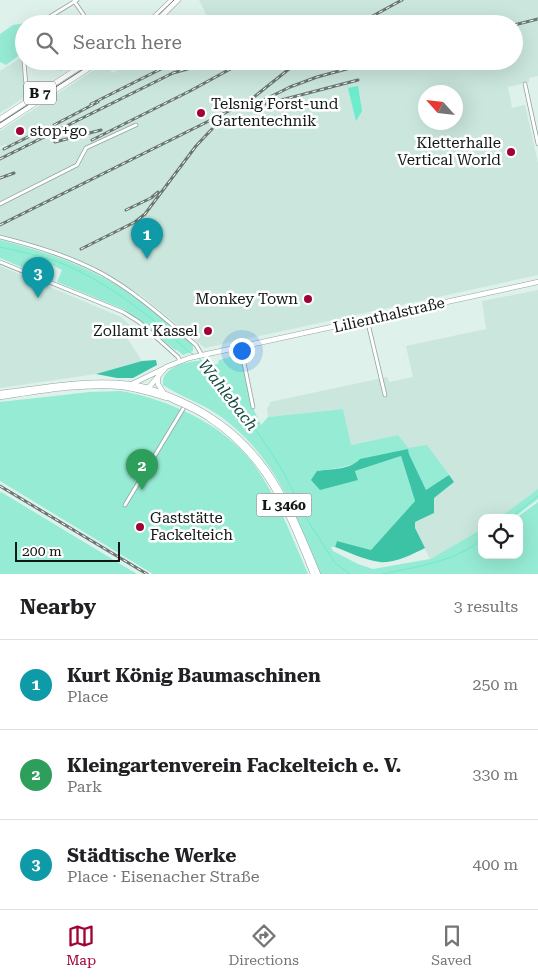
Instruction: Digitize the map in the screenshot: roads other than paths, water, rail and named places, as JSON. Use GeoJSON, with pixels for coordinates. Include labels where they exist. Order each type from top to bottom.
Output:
{"type":"FeatureCollection","features":[{"type":"Feature","properties":{"kind":"main road"},"geometry":{"type":"LineString","coordinates":[[156,15],[172,0]]}},
{"type":"Feature","properties":{"kind":"main road"},"geometry":{"type":"LineString","coordinates":[[163,15],[178,0]]}},
{"type":"Feature","properties":{"kind":"main road","name":"B 7"},"geometry":{"type":"LineString","coordinates":[[0,119],[75,70]]}},
{"type":"Feature","properties":{"kind":"main road","name":"B 7"},"geometry":{"type":"LineString","coordinates":[[0,126],[86,70]]}},
{"type":"Feature","properties":{"kind":"main road","name":"Lilienthalstraße"},"geometry":{"type":"LineString","coordinates":[[147,388],[166,367],[180,361],[538,282]]}},
{"type":"Feature","properties":{"kind":"main road"},"geometry":{"type":"LineString","coordinates":[[130,384],[166,367]]}},
{"type":"Feature","properties":{"kind":"main road"},"geometry":{"type":"LineString","coordinates":[[147,388],[150,375]]}},
{"type":"Feature","properties":{"kind":"main road"},"geometry":{"type":"LineString","coordinates":[[158,376],[158,384],[164,393]]}},
{"type":"Feature","properties":{"kind":"main road","name":"L 3460"},"geometry":{"type":"LineString","coordinates":[[0,393],[86,383],[130,384],[164,393],[197,408],[234,433],[257,457],[274,480],[294,517],[318,574]]}},
{"type":"Feature","properties":{"kind":"main road","name":"L 3460"},"geometry":{"type":"LineString","coordinates":[[0,397],[88,386],[115,386],[142,390],[171,399],[210,419],[250,454],[273,484],[284,504],[313,574]]}},
{"type":"Feature","properties":{"kind":"main road"},"geometry":{"type":"LineString","coordinates":[[142,390],[147,388],[171,399]]}},
{"type":"Feature","properties":{"kind":"street"},"geometry":{"type":"LineString","coordinates":[[53,15],[76,1],[85,15]]}},
{"type":"Feature","properties":{"kind":"street"},"geometry":{"type":"LineString","coordinates":[[25,70],[26,86],[32,98]]}},
{"type":"Feature","properties":{"kind":"street"},"geometry":{"type":"LineString","coordinates":[[525,84],[538,144]]}},
{"type":"Feature","properties":{"kind":"street"},"geometry":{"type":"LineString","coordinates":[[0,204],[77,165],[86,148],[136,124]]}},
{"type":"Feature","properties":{"kind":"street"},"geometry":{"type":"LineString","coordinates":[[0,237],[50,251],[102,274],[144,302],[196,345],[199,356]]}},
{"type":"Feature","properties":{"kind":"street"},"geometry":{"type":"LineString","coordinates":[[0,262],[123,312],[139,322],[178,357],[180,361]]}},
{"type":"Feature","properties":{"kind":"street"},"geometry":{"type":"LineString","coordinates":[[367,320],[385,394]]}},
{"type":"Feature","properties":{"kind":"street"},"geometry":{"type":"LineString","coordinates":[[241,348],[253,407]]}},
{"type":"Feature","properties":{"kind":"street"},"geometry":{"type":"LineString","coordinates":[[125,505],[183,410]]}},
{"type":"Feature","properties":{"kind":"waterway","name":"Wahlebach"},"geometry":{"type":"LineString","coordinates":[[0,247],[58,262],[92,278],[136,307],[195,355]]}},
{"type":"Feature","properties":{"kind":"waterway","name":"Wahlebach"},"geometry":{"type":"LineString","coordinates":[[198,357],[221,383],[261,437],[284,473],[308,521],[335,563],[350,574]]}},
{"type":"Feature","properties":{"kind":"waterway","name":"Wahlebach"},"geometry":{"type":"LineString","coordinates":[[515,514],[538,496]]}},
{"type":"Feature","properties":{"kind":"waterway","name":"Wahlebach"},"geometry":{"type":"LineString","coordinates":[[382,574],[447,559],[478,543]]}},
{"type":"Feature","properties":{"kind":"tram line"},"geometry":{"type":"LineString","coordinates":[[158,15],[174,0]]}},
{"type":"Feature","properties":{"kind":"tram line"},"geometry":{"type":"LineString","coordinates":[[0,123],[82,70]]}},
{"type":"Feature","properties":{"kind":"railway"},"geometry":{"type":"LineString","coordinates":[[374,15],[402,0]]}},
{"type":"Feature","properties":{"kind":"railway"},"geometry":{"type":"LineString","coordinates":[[523,23],[538,19]]}},
{"type":"Feature","properties":{"kind":"railway"},"geometry":{"type":"LineString","coordinates":[[91,104],[159,70]]}},
{"type":"Feature","properties":{"kind":"railway"},"geometry":{"type":"LineString","coordinates":[[0,159],[173,73],[184,70]]}},
{"type":"Feature","properties":{"kind":"railway"},"geometry":{"type":"LineString","coordinates":[[92,140],[228,70]]}},
{"type":"Feature","properties":{"kind":"railway"},"geometry":{"type":"LineString","coordinates":[[0,225],[235,108],[254,97],[288,70]]}},
{"type":"Feature","properties":{"kind":"railway"},"geometry":{"type":"LineString","coordinates":[[250,107],[290,87],[343,70]]}},
{"type":"Feature","properties":{"kind":"railway"},"geometry":{"type":"LineString","coordinates":[[266,104],[358,80]]}},
{"type":"Feature","properties":{"kind":"railway"},"geometry":{"type":"LineString","coordinates":[[54,125],[98,102]]}},
{"type":"Feature","properties":{"kind":"railway"},"geometry":{"type":"LineString","coordinates":[[81,249],[135,222],[145,214],[196,146],[212,129]]}},
{"type":"Feature","properties":{"kind":"railway"},"geometry":{"type":"LineString","coordinates":[[55,142],[101,130]]}},
{"type":"Feature","properties":{"kind":"railway"},"geometry":{"type":"LineString","coordinates":[[4,149],[38,132]]}},
{"type":"Feature","properties":{"kind":"railway"},"geometry":{"type":"LineString","coordinates":[[0,178],[14,173]]}},
{"type":"Feature","properties":{"kind":"railway"},"geometry":{"type":"LineString","coordinates":[[126,210],[151,198],[158,192]]}},
{"type":"Feature","properties":{"kind":"railway"},"geometry":{"type":"LineString","coordinates":[[0,486],[147,574]]}},
{"type":"Feature","properties":{"kind":"place","name":"Telsnig Forst-und Gartentechnik"},"geometry":{"type":"Point","coordinates":[201,113]}},
{"type":"Feature","properties":{"kind":"place","name":"stop+go"},"geometry":{"type":"Point","coordinates":[20,131]}},
{"type":"Feature","properties":{"kind":"place","name":"Kletterhalle Vertical World"},"geometry":{"type":"Point","coordinates":[511,152]}},
{"type":"Feature","properties":{"kind":"place","name":"Kurt König Baumaschinen"},"geometry":{"type":"Point","coordinates":[147,259]}},
{"type":"Feature","properties":{"kind":"place","name":"Städtische Werke"},"geometry":{"type":"Point","coordinates":[38,298]}},
{"type":"Feature","properties":{"kind":"place","name":"Monkey Town"},"geometry":{"type":"Point","coordinates":[308,299]}},
{"type":"Feature","properties":{"kind":"place","name":"Zollamt Kassel"},"geometry":{"type":"Point","coordinates":[208,331]}},
{"type":"Feature","properties":{"kind":"place","name":"Kleingartenverein Fackelteich e. V."},"geometry":{"type":"Point","coordinates":[142,490]}},
{"type":"Feature","properties":{"kind":"place","name":"Gaststätte Fackelteich"},"geometry":{"type":"Point","coordinates":[140,527]}}]}
